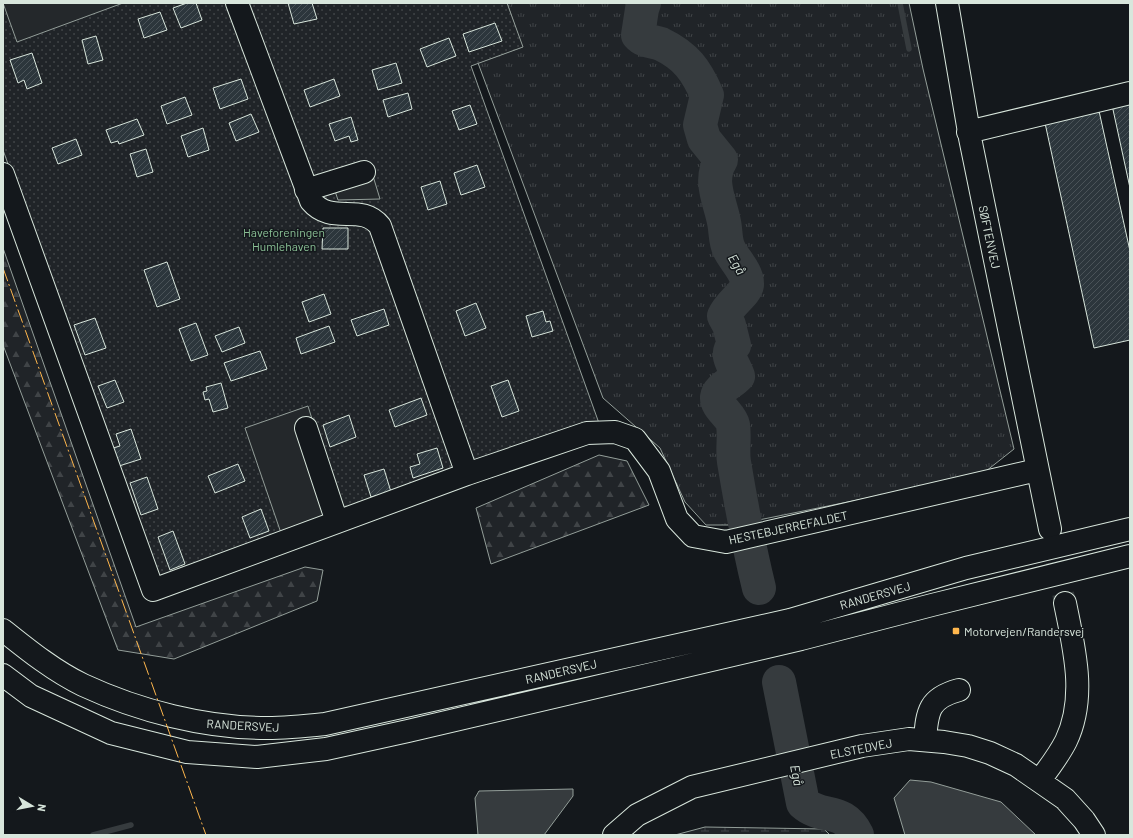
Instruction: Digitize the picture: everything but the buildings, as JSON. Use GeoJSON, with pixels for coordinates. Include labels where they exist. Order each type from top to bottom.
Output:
{"type":"FeatureCollection","features":[{"type":"Feature","properties":{"kind":"main road"},"geometry":{"type":"LineString","coordinates":[[3,174],[153,590],[467,474],[380,226],[374,218],[365,215],[329,213],[318,209],[311,202],[237,3]]}},
{"type":"Feature","properties":{"kind":"main road","name":"SØFTENVEJ"},"geometry":{"type":"LineString","coordinates":[[947,3],[968,132],[1037,470]]}},
{"type":"Feature","properties":{"kind":"main road"},"geometry":{"type":"LineString","coordinates":[[968,132],[1130,93]]}},
{"type":"Feature","properties":{"kind":"main road"},"geometry":{"type":"LineString","coordinates":[[306,190],[364,172]]}},
{"type":"Feature","properties":{"kind":"main road"},"geometry":{"type":"LineString","coordinates":[[306,428],[337,522]]}},
{"type":"Feature","properties":{"kind":"main road","name":"HESTEBJERREFALDET"},"geometry":{"type":"LineString","coordinates":[[467,474],[587,433],[615,432],[635,439],[659,471],[677,518],[693,536],[726,542],[1037,470]]}},
{"type":"Feature","properties":{"kind":"main road"},"geometry":{"type":"LineString","coordinates":[[1037,470],[1050,529]]}},
{"type":"Feature","properties":{"kind":"main road","name":"RANDERSVEJ"},"geometry":{"type":"LineString","coordinates":[[3,630],[34,654],[82,685],[140,707],[193,722],[267,728],[325,724],[790,620],[966,568],[1130,529]]}},
{"type":"Feature","properties":{"kind":"main road","name":"RANDERSVEJ"},"geometry":{"type":"LineString","coordinates":[[3,675],[31,696],[110,733],[187,752],[257,757],[326,749],[408,731],[801,639],[932,604],[1130,556]]}},
{"type":"Feature","properties":{"kind":"main road"},"geometry":{"type":"LineString","coordinates":[[1040,780],[1066,741],[1073,720],[1078,690],[1077,664],[1065,603]]}},
{"type":"Feature","properties":{"kind":"main road"},"geometry":{"type":"LineString","coordinates":[[925,740],[929,712],[937,699],[946,694],[959,690]]}},
{"type":"Feature","properties":{"kind":"main road","name":"ELSTEDVEJ"},"geometry":{"type":"LineString","coordinates":[[614,835],[637,816],[692,787],[784,764],[885,742],[925,740],[968,746],[990,753],[1016,765],[1040,780],[1065,799],[1084,820],[1094,835]]}},
{"type":"Feature","properties":{"kind":"green space","name":"Haveforeningen Humlehaven"},"geometry":{"type":"Polygon","coordinates":[[[3,3],[507,3],[523,47],[471,66],[600,426],[159,585],[3,150],[3,3]]]}},
{"type":"Feature","properties":{"kind":"green space"},"geometry":{"type":"Polygon","coordinates":[[[507,3],[909,3],[923,69],[1014,449],[981,475],[734,525],[706,525],[685,502],[660,448],[603,398],[478,63],[522,47],[507,3]]]}},
{"type":"Feature","properties":{"kind":"green space"},"geometry":{"type":"Polygon","coordinates":[[[3,248],[136,627],[305,567],[323,570],[317,601],[174,659],[118,650],[3,345],[3,248]]]}},
{"type":"Feature","properties":{"kind":"green space"},"geometry":{"type":"Polygon","coordinates":[[[599,455],[627,461],[649,505],[491,564],[476,508],[599,455]]]}},
{"type":"Feature","properties":{"kind":"green space"},"geometry":{"type":"Polygon","coordinates":[[[705,827],[824,829],[830,835],[675,835],[705,827]]]}},
{"type":"Feature","properties":{"kind":"shaded area"},"geometry":{"type":"Polygon","coordinates":[[[3,3],[123,3],[17,42],[3,3]]]}},
{"type":"Feature","properties":{"kind":"shaded area"},"geometry":{"type":"Polygon","coordinates":[[[370,166],[380,199],[338,200],[331,179],[370,166]]]}},
{"type":"Feature","properties":{"kind":"shaded area"},"geometry":{"type":"Polygon","coordinates":[[[308,406],[340,510],[281,533],[245,428],[308,406]]]}},
{"type":"Feature","properties":{"kind":"shaded area"},"geometry":{"type":"Polygon","coordinates":[[[910,780],[931,782],[1001,802],[1036,835],[905,835],[894,798],[910,780]]]}},
{"type":"Feature","properties":{"kind":"shaded area"},"geometry":{"type":"Polygon","coordinates":[[[573,789],[573,796],[544,835],[478,835],[475,798],[479,791],[573,789]]]}},
{"type":"Feature","properties":{"kind":"waterway","name":"Egå"},"geometry":{"type":"LineString","coordinates":[[644,3],[638,35],[646,40],[661,44],[684,59],[699,78],[707,95],[700,125],[704,139],[721,160],[715,175],[715,183],[727,243],[731,253],[747,280],[746,288],[724,316],[729,325],[734,345],[731,349],[730,356],[738,376],[720,391],[717,401],[730,418],[733,425],[734,462],[745,525],[759,588]]}},
{"type":"Feature","properties":{"kind":"waterway"},"geometry":{"type":"LineString","coordinates":[[900,3],[909,49]]}},
{"type":"Feature","properties":{"kind":"waterway","name":"Egå"},"geometry":{"type":"LineString","coordinates":[[779,682],[803,803],[817,811],[832,814],[845,820],[857,835]]}},
{"type":"Feature","properties":{"kind":"waterway"},"geometry":{"type":"LineString","coordinates":[[93,835],[131,825]]}},
{"type":"Feature","properties":{"kind":"tunnel"},"geometry":{"type":"LineString","coordinates":[[1050,529],[1065,603]]}},
{"type":"Feature","properties":{"kind":"power"},"geometry":{"type":"LineString","coordinates":[[3,268],[206,835]]}},
{"type":"Feature","properties":{"kind":"place","name":"Motorvejen/Randersvej"},"geometry":{"type":"Point","coordinates":[956,631]}}]}
